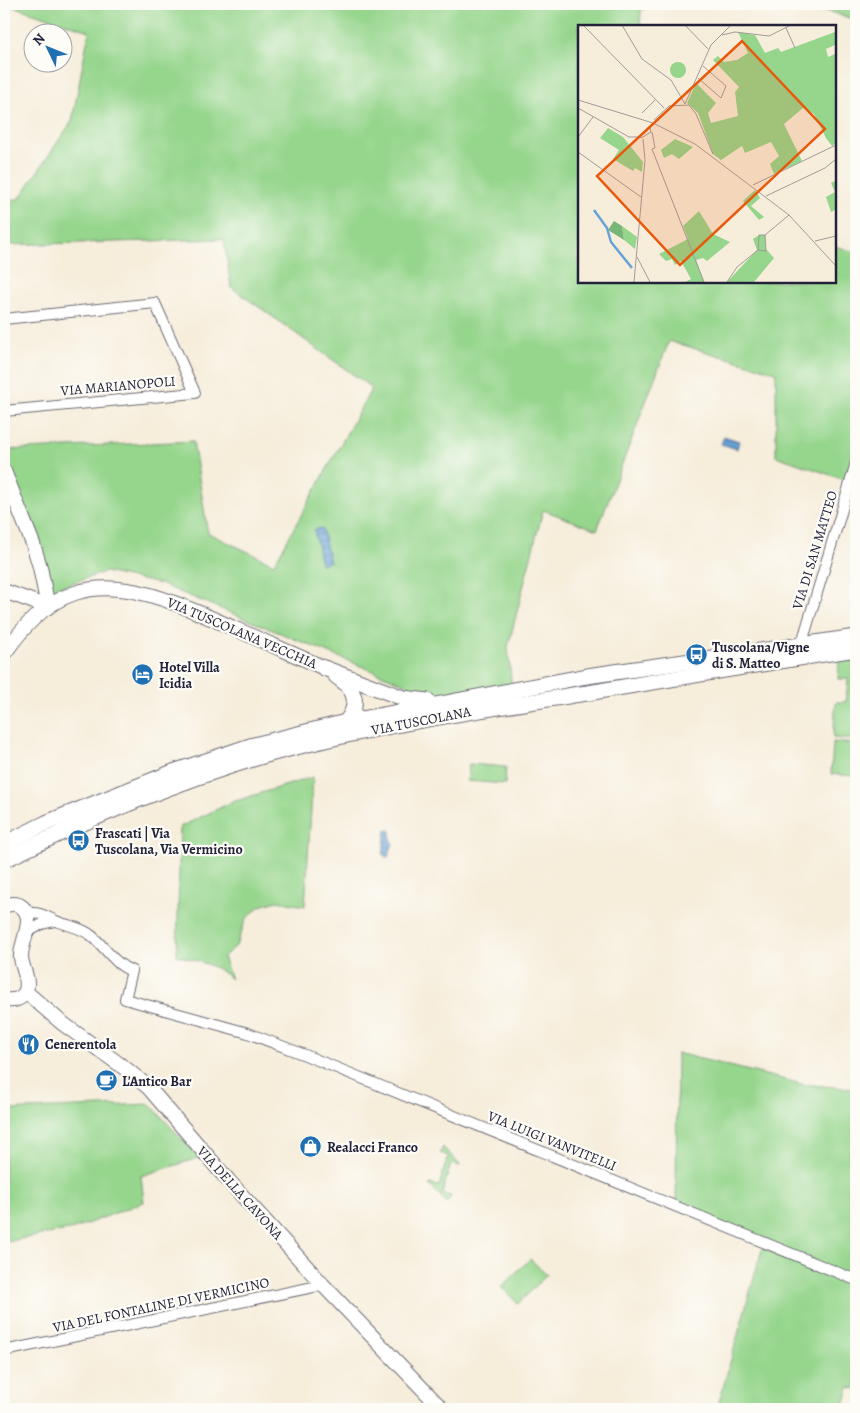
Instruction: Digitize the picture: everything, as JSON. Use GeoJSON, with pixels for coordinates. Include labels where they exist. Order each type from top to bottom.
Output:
{"type":"FeatureCollection","features":[{"type":"Feature","properties":{"kind":"main road"},"geometry":{"type":"LineString","coordinates":[[4,471],[33,544],[48,607]]}},
{"type":"Feature","properties":{"kind":"main road","name":"VIA TUSCOLANA VECCHIA"},"geometry":{"type":"LineString","coordinates":[[4,654],[22,631],[48,607],[63,598],[83,591],[112,590],[138,592],[188,608],[324,668]]}},
{"type":"Feature","properties":{"kind":"main road"},"geometry":{"type":"LineString","coordinates":[[4,591],[48,607]]}},
{"type":"Feature","properties":{"kind":"main road","name":"VIA TUSCOLANA"},"geometry":{"type":"LineString","coordinates":[[4,860],[21,843],[136,786],[203,761],[270,741],[346,722],[587,676],[856,637]]}},
{"type":"Feature","properties":{"kind":"main road","name":"VIA TUSCOLANA"},"geometry":{"type":"LineString","coordinates":[[4,844],[21,843],[242,763],[307,744],[449,715],[856,649]]}},
{"type":"Feature","properties":{"kind":"main road"},"geometry":{"type":"LineString","coordinates":[[324,668],[403,698],[450,702]]}},
{"type":"Feature","properties":{"kind":"main road"},"geometry":{"type":"LineString","coordinates":[[324,668],[345,683],[354,694],[354,707],[346,722]]}},
{"type":"Feature","properties":{"kind":"main road"},"geometry":{"type":"LineString","coordinates":[[4,1001],[14,1001],[26,992],[27,982],[21,957],[29,924],[27,914],[19,906],[6,902]]}},
{"type":"Feature","properties":{"kind":"main road","name":"VIA DELLA CAVONA"},"geometry":{"type":"LineString","coordinates":[[26,992],[62,1023],[148,1087],[228,1180],[323,1285],[442,1409]]}},
{"type":"Feature","properties":{"kind":"street","name":"VIA MARIANOPOLI"},"geometry":{"type":"LineString","coordinates":[[4,319],[156,303],[195,393],[4,411]]}},
{"type":"Feature","properties":{"kind":"street","name":"VIA DI SAN MATTEO"},"geometry":{"type":"LineString","coordinates":[[801,646],[856,463]]}},
{"type":"Feature","properties":{"kind":"street"},"geometry":{"type":"LineString","coordinates":[[27,914],[39,913],[55,921]]}},
{"type":"Feature","properties":{"kind":"street"},"geometry":{"type":"LineString","coordinates":[[26,933],[42,924],[55,921]]}},
{"type":"Feature","properties":{"kind":"street","name":"VIA LUIGI VANVITELLI"},"geometry":{"type":"LineString","coordinates":[[55,921],[91,935],[121,965],[132,971],[125,999],[236,1029],[305,1054],[856,1280]]}},
{"type":"Feature","properties":{"kind":"street","name":"VIA DEL FONTALINE DI VERMICINO"},"geometry":{"type":"LineString","coordinates":[[4,1351],[323,1285]]}},
{"type":"Feature","properties":{"kind":"green space"},"geometry":{"type":"Polygon","coordinates":[[[6,4],[660,4],[641,10],[640,25],[578,25],[578,282],[835,282],[835,246],[856,252],[856,445],[845,480],[776,456],[776,372],[669,341],[597,530],[543,510],[508,647],[512,690],[449,702],[160,584],[105,572],[51,590],[4,471],[4,450],[193,441],[208,533],[274,564],[372,388],[231,287],[224,239],[4,245],[4,200],[19,199],[72,121],[89,31],[72,25],[72,22],[61,22],[6,4]]]}},
{"type":"Feature","properties":{"kind":"green space"},"geometry":{"type":"Polygon","coordinates":[[[804,4],[856,4],[856,20],[804,4]]]}},
{"type":"Feature","properties":{"kind":"green space"},"geometry":{"type":"Polygon","coordinates":[[[856,657],[856,740],[833,738],[836,702],[846,702],[848,679],[838,679],[839,660],[856,657]]]}},
{"type":"Feature","properties":{"kind":"green space"},"geometry":{"type":"Polygon","coordinates":[[[833,742],[856,744],[856,776],[831,774],[833,742]]]}},
{"type":"Feature","properties":{"kind":"green space"},"geometry":{"type":"Polygon","coordinates":[[[469,764],[506,767],[505,784],[467,781],[469,764]]]}},
{"type":"Feature","properties":{"kind":"green space"},"geometry":{"type":"Polygon","coordinates":[[[313,777],[305,906],[277,901],[260,906],[246,919],[236,946],[223,957],[231,979],[212,966],[177,955],[180,827],[232,802],[313,777]]]}},
{"type":"Feature","properties":{"kind":"green space"},"geometry":{"type":"Polygon","coordinates":[[[677,1053],[802,1084],[856,1089],[856,1389],[849,1387],[843,1409],[717,1409],[764,1242],[676,1206],[677,1053]]]}},
{"type":"Feature","properties":{"kind":"green space"},"geometry":{"type":"Polygon","coordinates":[[[150,1104],[199,1158],[141,1176],[144,1202],[74,1229],[4,1242],[4,1110],[150,1104]]]}},
{"type":"Feature","properties":{"kind":"green space"},"geometry":{"type":"Polygon","coordinates":[[[443,1147],[460,1165],[451,1164],[442,1194],[451,1196],[447,1203],[430,1186],[430,1184],[439,1186],[448,1156],[440,1153],[443,1147]]]}},
{"type":"Feature","properties":{"kind":"green space"},"geometry":{"type":"Polygon","coordinates":[[[530,1259],[547,1275],[518,1304],[501,1287],[530,1259]]]}},
{"type":"Feature","properties":{"kind":"water"},"geometry":{"type":"Polygon","coordinates":[[[724,436],[739,441],[737,449],[721,444],[724,436]]]}},
{"type":"Feature","properties":{"kind":"water"},"geometry":{"type":"Polygon","coordinates":[[[322,528],[330,562],[321,564],[314,530],[322,528]]]}},
{"type":"Feature","properties":{"kind":"water"},"geometry":{"type":"Polygon","coordinates":[[[386,829],[391,831],[393,843],[388,858],[383,855],[386,829]]]}},
{"type":"Feature","properties":{"kind":"place","name":"Tuscolana/Vigne di S. Matteo"},"geometry":{"type":"Point","coordinates":[696,655]}},
{"type":"Feature","properties":{"kind":"place","name":"Hotel Villa Icidia"},"geometry":{"type":"Point","coordinates":[143,675]}},
{"type":"Feature","properties":{"kind":"place","name":"Frascati | Via Tuscolana, Via Vermicino"},"geometry":{"type":"Point","coordinates":[79,841]}},
{"type":"Feature","properties":{"kind":"place","name":"Cenerentola"},"geometry":{"type":"Point","coordinates":[29,1044]}},
{"type":"Feature","properties":{"kind":"place","name":"L'Antico Bar"},"geometry":{"type":"Point","coordinates":[106,1081]}},
{"type":"Feature","properties":{"kind":"place","name":"Realacci Franco"},"geometry":{"type":"Point","coordinates":[311,1147]}}]}
